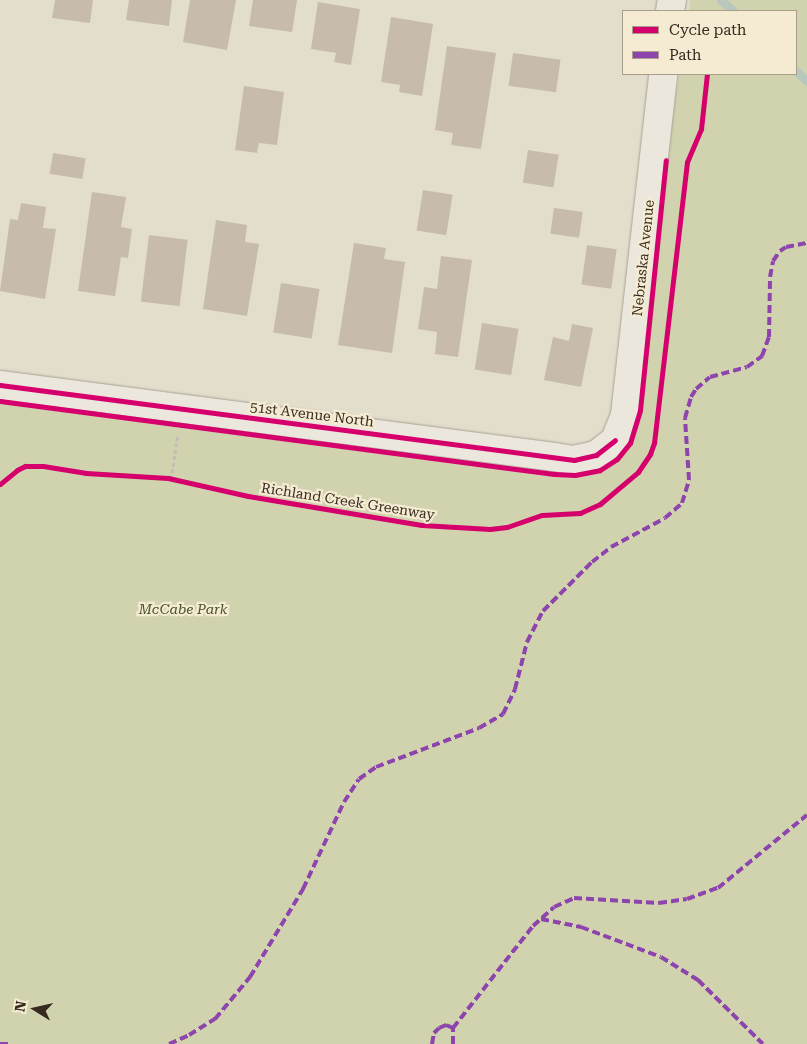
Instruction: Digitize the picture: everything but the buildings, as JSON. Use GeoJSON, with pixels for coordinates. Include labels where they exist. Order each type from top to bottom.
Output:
{"type":"FeatureCollection","features":[{"type":"Feature","properties":{"kind":"street","name":"Nebraska Avenue"},"geometry":{"type":"LineString","coordinates":[[615,440],[620,432],[626,409],[664,75]]}},
{"type":"Feature","properties":{"kind":"street","name":"51st Avenue North"},"geometry":{"type":"LineString","coordinates":[[0,385],[574,460],[596,456],[615,440]]}},
{"type":"Feature","properties":{"kind":"path"},"geometry":{"type":"LineString","coordinates":[[172,479],[178,433]]}},
{"type":"Feature","properties":{"kind":"path"},"geometry":{"type":"LineString","coordinates":[[160,478],[179,480]]}},
{"type":"Feature","properties":{"kind":"green space","name":"McCabe Park"},"geometry":{"type":"Polygon","coordinates":[[[690,0],[807,0],[807,1044],[0,1044],[0,401],[553,474],[576,475],[600,470],[617,459],[630,443],[640,410],[666,160],[679,75],[797,75],[797,10],[689,10],[690,0]]]}},
{"type":"Feature","properties":{"kind":"waterway"},"geometry":{"type":"LineString","coordinates":[[721,0],[732,10]]}},
{"type":"Feature","properties":{"kind":"waterway"},"geometry":{"type":"LineString","coordinates":[[797,72],[807,81]]}},
{"type":"Feature","properties":{"kind":"marked path"},"geometry":{"type":"LineString","coordinates":[[169,1044],[189,1035],[215,1019],[250,977],[303,889],[344,802],[359,779],[376,767],[479,728],[503,714],[515,689],[527,642],[543,611],[592,562],[611,547],[665,518],[682,503],[689,480],[685,418],[691,397],[696,389],[710,377],[747,367],[762,356],[769,337],[770,277],[773,261],[780,251],[786,247],[807,243]]}},
{"type":"Feature","properties":{"kind":"marked path"},"geometry":{"type":"LineString","coordinates":[[453,1044],[453,1028],[533,926],[554,907],[574,898],[659,903],[687,899],[718,888],[807,815]]}},
{"type":"Feature","properties":{"kind":"marked path"},"geometry":{"type":"LineString","coordinates":[[541,919],[581,927],[661,957],[698,980],[763,1044]]}},
{"type":"Feature","properties":{"kind":"marked path"},"geometry":{"type":"LineString","coordinates":[[432,1044],[434,1033],[439,1028],[446,1025],[453,1028]]}},
{"type":"Feature","properties":{"kind":"marked path"},"geometry":{"type":"LineString","coordinates":[[0,1044],[10,1044]]}},
{"type":"Feature","properties":{"kind":"cycle path","name":"Richland Creek Greenway"},"geometry":{"type":"LineString","coordinates":[[0,484],[25,466],[43,466],[86,473],[168,478],[248,496],[422,525],[490,529],[507,527],[542,515],[580,513],[600,504],[638,472],[650,454],[654,443],[687,162],[701,129],[707,75]]}},
{"type":"Feature","properties":{"kind":"cycle path"},"geometry":{"type":"LineString","coordinates":[[0,401],[554,474],[575,475],[600,470],[617,459],[630,443],[640,410],[666,160]]}},
{"type":"Feature","properties":{"kind":"cycle path"},"geometry":{"type":"LineString","coordinates":[[0,385],[574,460],[596,455],[615,440]]}}]}
